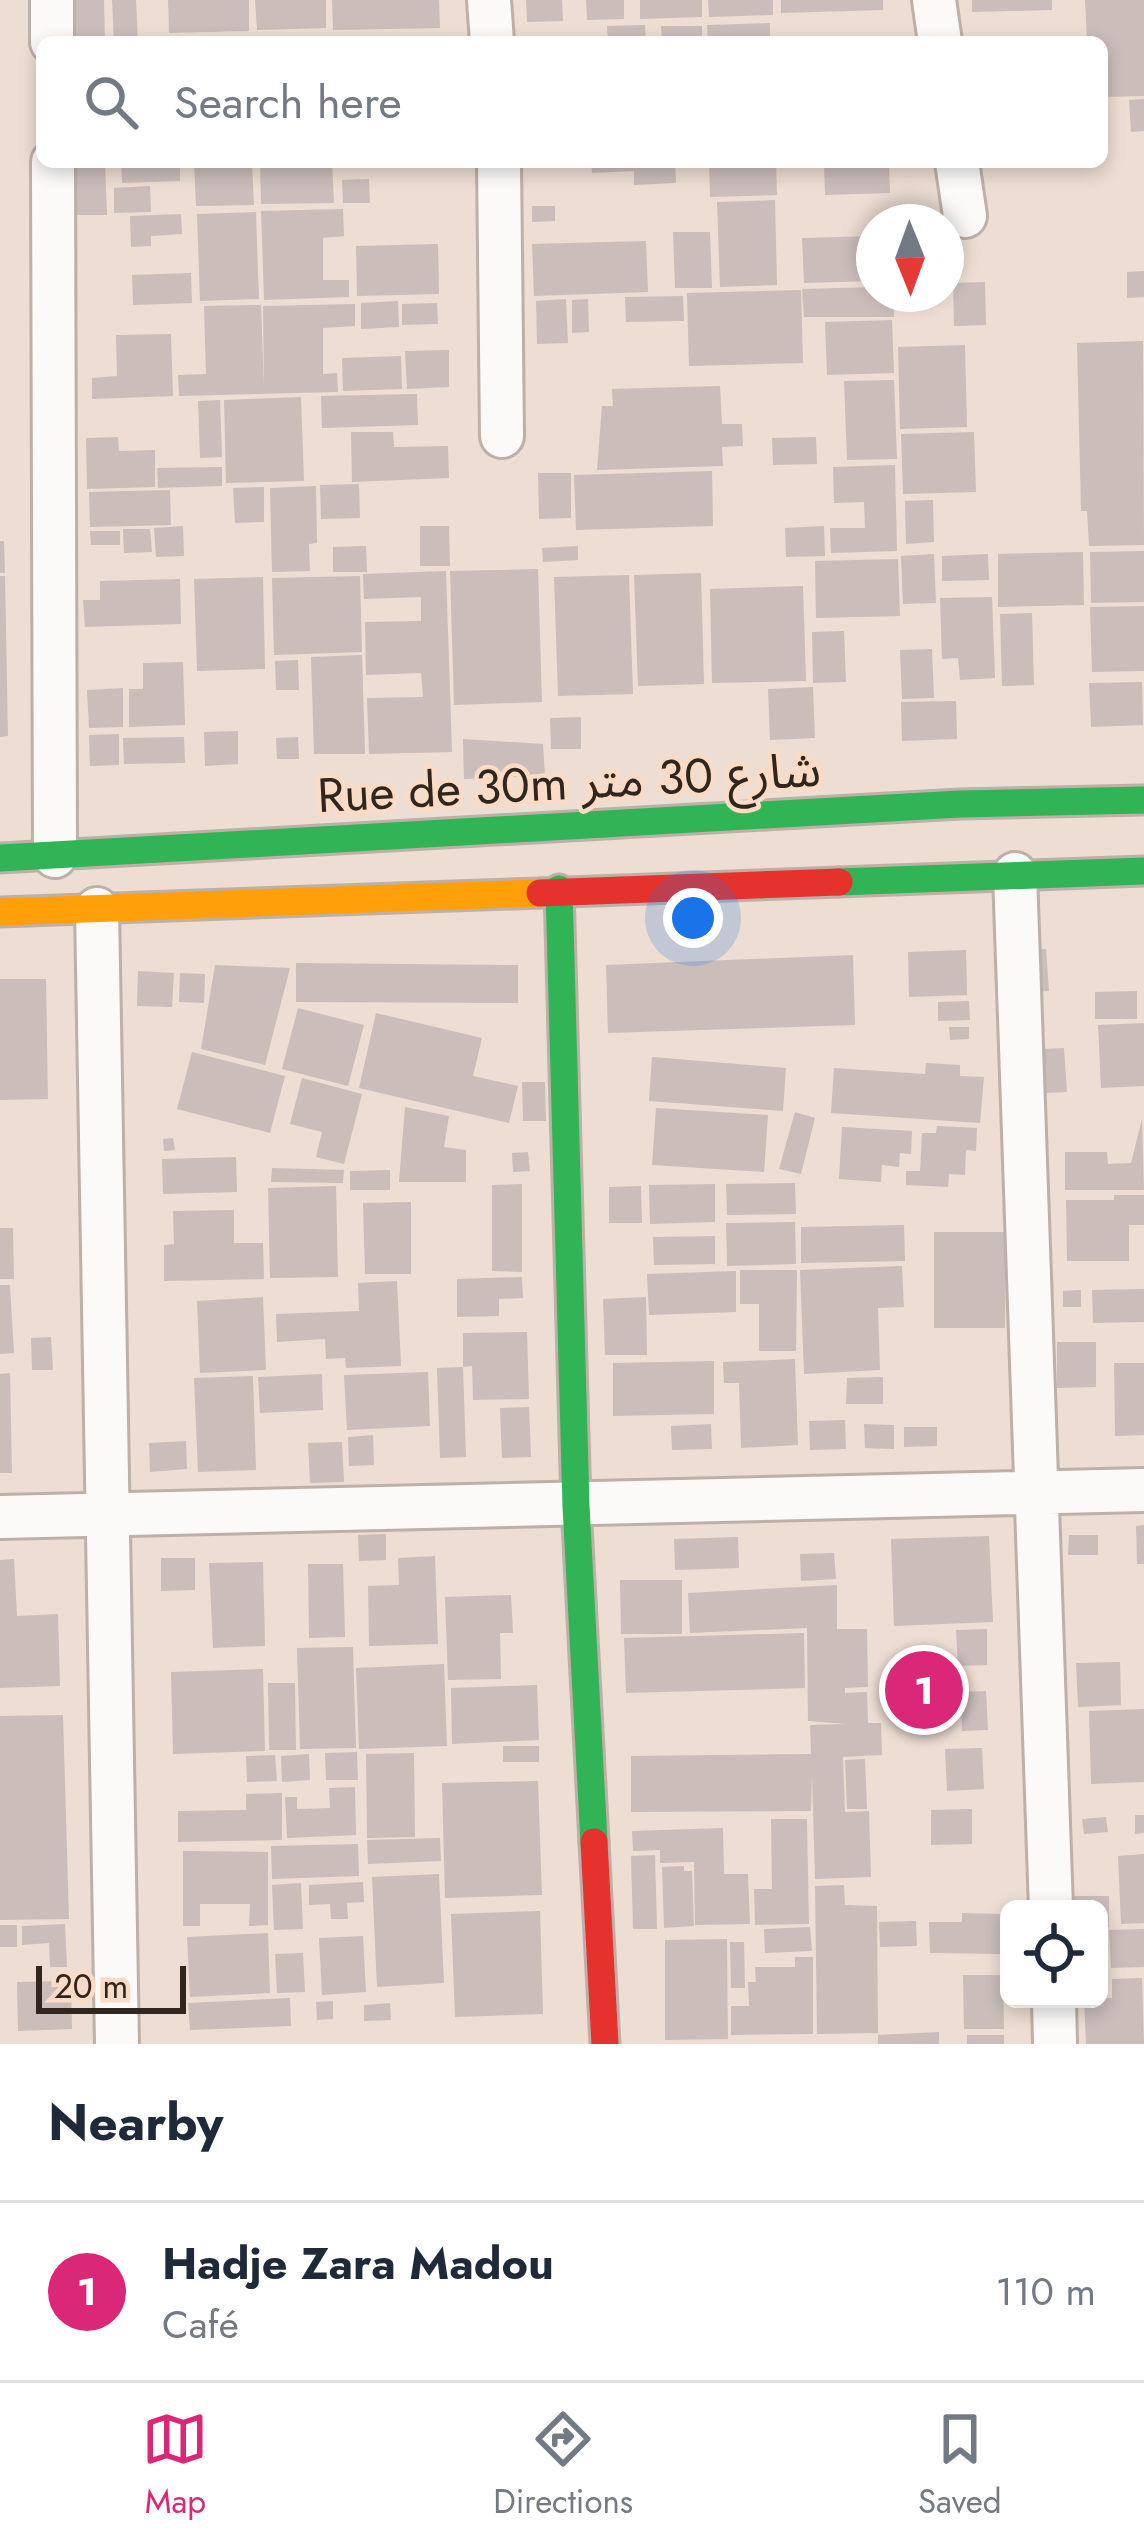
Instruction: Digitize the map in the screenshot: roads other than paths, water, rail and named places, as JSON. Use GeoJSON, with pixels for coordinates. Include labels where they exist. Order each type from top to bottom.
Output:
{"type":"FeatureCollection","features":[{"type":"Feature","properties":{"kind":"street"},"geometry":{"type":"LineString","coordinates":[[52,0],[52,36]]}},
{"type":"Feature","properties":{"kind":"street"},"geometry":{"type":"LineString","coordinates":[[489,0],[492,36]]}},
{"type":"Feature","properties":{"kind":"street"},"geometry":{"type":"LineString","coordinates":[[934,0],[939,36]]}},
{"type":"Feature","properties":{"kind":"street"},"geometry":{"type":"LineString","coordinates":[[52,168],[55,856]]}},
{"type":"Feature","properties":{"kind":"street"},"geometry":{"type":"LineString","coordinates":[[499,168],[502,436]]}},
{"type":"Feature","properties":{"kind":"street"},"geometry":{"type":"LineString","coordinates":[[958,168],[963,204]]}},
{"type":"Feature","properties":{"kind":"street","name":"Rue de 30m شارع 30 متر"},"geometry":{"type":"LineString","coordinates":[[0,858],[960,804],[1144,800]]}},
{"type":"Feature","properties":{"kind":"street"},"geometry":{"type":"LineString","coordinates":[[0,912],[1144,871]]}},
{"type":"Feature","properties":{"kind":"street"},"geometry":{"type":"LineString","coordinates":[[1015,874],[1052,1900]]}},
{"type":"Feature","properties":{"kind":"street"},"geometry":{"type":"LineString","coordinates":[[559,889],[576,1506],[605,2044]]}},
{"type":"Feature","properties":{"kind":"street"},"geometry":{"type":"LineString","coordinates":[[97,909],[112,1512],[117,2044]]}},
{"type":"Feature","properties":{"kind":"street"},"geometry":{"type":"LineString","coordinates":[[0,1517],[1144,1490]]}},
{"type":"Feature","properties":{"kind":"street"},"geometry":{"type":"LineString","coordinates":[[1054,2008],[1055,2044]]}},
{"type":"Feature","properties":{"kind":"place","name":"Hadje Zara Madou"},"geometry":{"type":"Point","coordinates":[924,1690]}}]}
